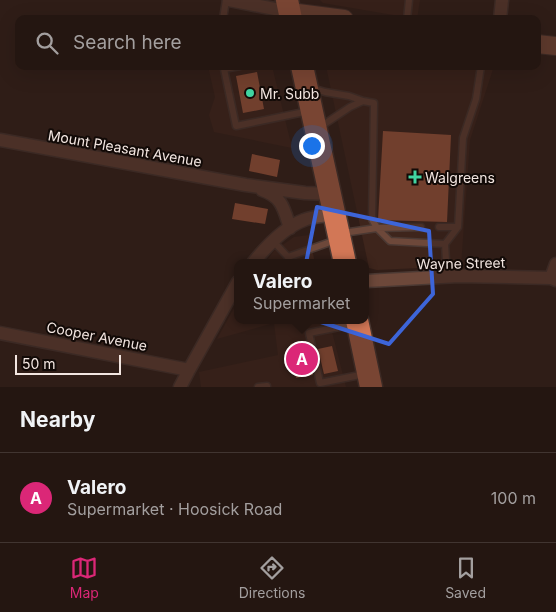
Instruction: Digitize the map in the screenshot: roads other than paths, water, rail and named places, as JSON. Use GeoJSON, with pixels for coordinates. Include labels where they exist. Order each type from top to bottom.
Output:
{"type":"FeatureCollection","features":[{"type":"Feature","properties":{"kind":"highway"},"geometry":{"type":"LineString","coordinates":[[304,76],[344,259]]}},
{"type":"Feature","properties":{"kind":"highway"},"geometry":{"type":"LineString","coordinates":[[357,324],[370,380]]}},
{"type":"Feature","properties":{"kind":"street"},"geometry":{"type":"LineString","coordinates":[[228,0],[320,15]]}},
{"type":"Feature","properties":{"kind":"street"},"geometry":{"type":"LineString","coordinates":[[500,15],[502,0]]}},
{"type":"Feature","properties":{"kind":"street"},"geometry":{"type":"LineString","coordinates":[[541,44],[556,46]]}},
{"type":"Feature","properties":{"kind":"street","name":"Mount Pleasant Avenue"},"geometry":{"type":"LineString","coordinates":[[0,140],[246,186],[305,193],[336,220]]}},
{"type":"Feature","properties":{"kind":"street","name":"Mount Pleasant Avenue"},"geometry":{"type":"LineString","coordinates":[[246,186],[272,194],[282,204],[290,228]]}},
{"type":"Feature","properties":{"kind":"street"},"geometry":{"type":"LineString","coordinates":[[256,259],[264,248],[303,220],[336,220]]}},
{"type":"Feature","properties":{"kind":"street"},"geometry":{"type":"LineString","coordinates":[[554,279],[556,264]]}},
{"type":"Feature","properties":{"kind":"street","name":"Wayne Street"},"geometry":{"type":"LineString","coordinates":[[369,281],[459,276],[554,279]]}},
{"type":"Feature","properties":{"kind":"street"},"geometry":{"type":"LineString","coordinates":[[180,387],[234,289]]}},
{"type":"Feature","properties":{"kind":"street","name":"Cooper Avenue"},"geometry":{"type":"LineString","coordinates":[[0,333],[189,370]]}},
{"type":"Feature","properties":{"kind":"lane"},"geometry":{"type":"LineString","coordinates":[[224,15],[228,0]]}},
{"type":"Feature","properties":{"kind":"lane"},"geometry":{"type":"LineString","coordinates":[[407,15],[409,0]]}},
{"type":"Feature","properties":{"kind":"lane"},"geometry":{"type":"LineString","coordinates":[[224,70],[236,126],[314,120],[363,101]]}},
{"type":"Feature","properties":{"kind":"lane"},"geometry":{"type":"LineString","coordinates":[[447,277],[446,244],[458,227],[462,138],[476,99],[480,70]]}},
{"type":"Feature","properties":{"kind":"lane"},"geometry":{"type":"LineString","coordinates":[[304,76],[325,92],[374,103],[372,219],[377,228],[390,241],[446,244]]}},
{"type":"Feature","properties":{"kind":"lane"},"geometry":{"type":"LineString","coordinates":[[290,259],[336,220],[377,228],[421,227]]}},
{"type":"Feature","properties":{"kind":"lane"},"geometry":{"type":"LineString","coordinates":[[439,227],[458,227]]}},
{"type":"Feature","properties":{"kind":"lane"},"geometry":{"type":"LineString","coordinates":[[273,241],[288,259]]}},
{"type":"Feature","properties":{"kind":"lane"},"geometry":{"type":"LineString","coordinates":[[348,324],[310,333],[320,384],[370,380]]}},
{"type":"Feature","properties":{"kind":"lane"},"geometry":{"type":"LineString","coordinates":[[258,387],[267,387]]}},
{"type":"Feature","properties":{"kind":"place","name":"Mr. Subb"},"geometry":{"type":"Point","coordinates":[250,93]}},
{"type":"Feature","properties":{"kind":"place","name":"Walgreens"},"geometry":{"type":"Point","coordinates":[415,177]}},
{"type":"Feature","properties":{"kind":"place","name":"Valero"},"geometry":{"type":"Point","coordinates":[302,359]}}]}
